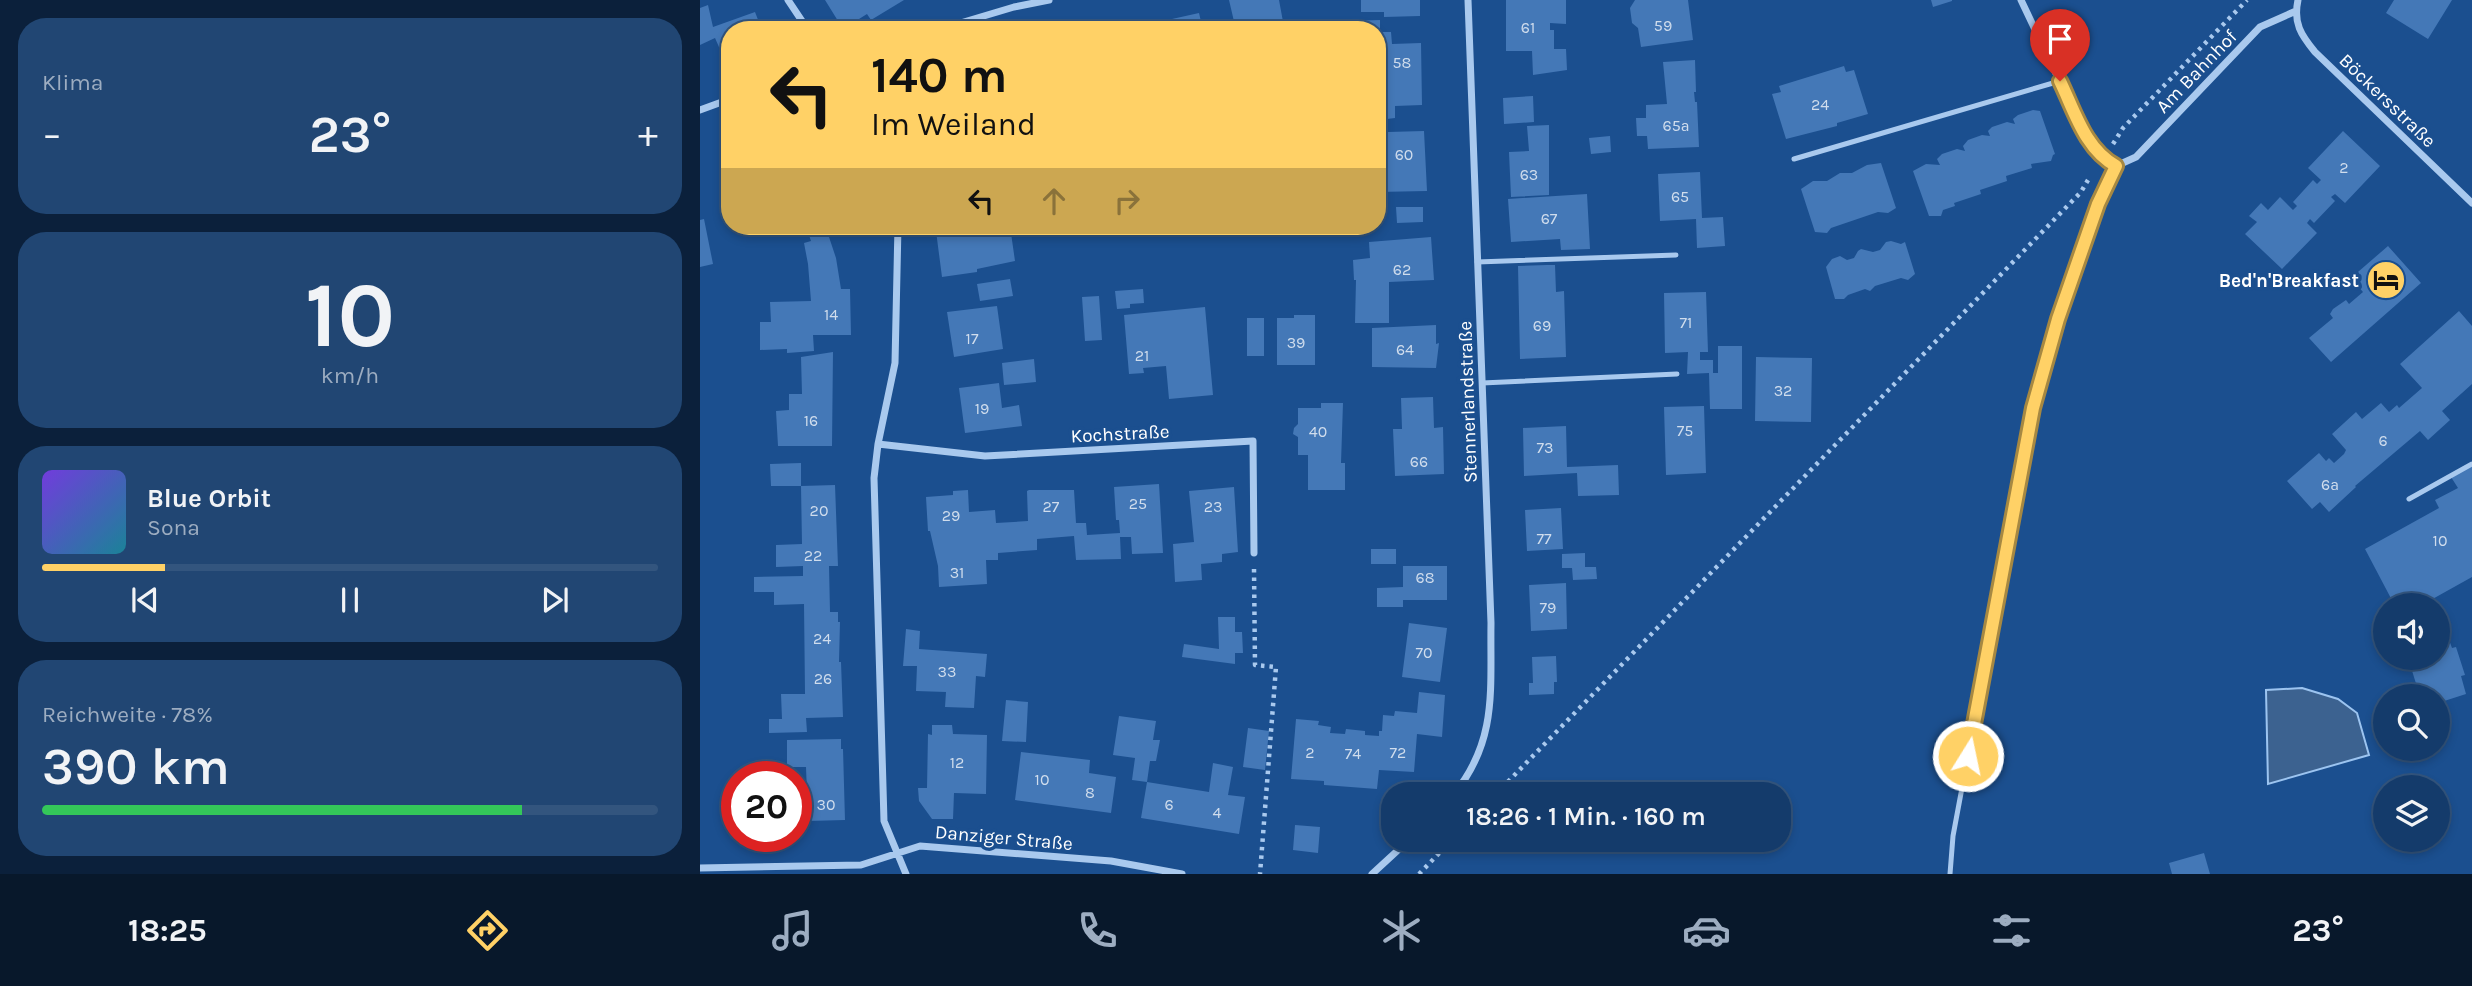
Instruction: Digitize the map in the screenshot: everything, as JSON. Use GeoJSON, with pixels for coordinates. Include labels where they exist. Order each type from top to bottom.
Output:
{"type":"FeatureCollection","features":[{"type":"Feature","properties":{"kind":"street"},"geometry":{"type":"LineString","coordinates":[[788,0],[802,21]]}},
{"type":"Feature","properties":{"kind":"street"},"geometry":{"type":"LineString","coordinates":[[967,21],[1049,0]]}},
{"type":"Feature","properties":{"kind":"street","name":"Stennerlandstraße"},"geometry":{"type":"LineString","coordinates":[[1464,782],[1483,745],[1489,707],[1490,623],[1468,0]]}},
{"type":"Feature","properties":{"kind":"street"},"geometry":{"type":"LineString","coordinates":[[2021,0],[2090,145],[2103,159],[2116,166]]}},
{"type":"Feature","properties":{"kind":"street"},"geometry":{"type":"LineString","coordinates":[[2296,11],[2298,0]]}},
{"type":"Feature","properties":{"kind":"street","name":"Am Bahnhof"},"geometry":{"type":"LineString","coordinates":[[2116,166],[2137,157],[2260,27],[2296,11]]}},
{"type":"Feature","properties":{"kind":"street","name":"Böckersstraße"},"geometry":{"type":"LineString","coordinates":[[2296,11],[2300,34],[2315,52],[2472,203]]}},
{"type":"Feature","properties":{"kind":"street"},"geometry":{"type":"LineString","coordinates":[[700,110],[721,102]]}},
{"type":"Feature","properties":{"kind":"street"},"geometry":{"type":"LineString","coordinates":[[898,235],[895,363],[878,444],[874,478],[884,821],[906,874]]}},
{"type":"Feature","properties":{"kind":"street","name":"Kochstraße"},"geometry":{"type":"LineString","coordinates":[[878,444],[985,456],[1253,441],[1254,553]]}},
{"type":"Feature","properties":{"kind":"street","name":"Danziger Straße"},"geometry":{"type":"LineString","coordinates":[[700,868],[861,865],[920,846],[1111,861],[1182,874]]}},
{"type":"Feature","properties":{"kind":"street"},"geometry":{"type":"LineString","coordinates":[[1372,874],[1396,852]]}},
{"type":"Feature","properties":{"kind":"lane"},"geometry":{"type":"LineString","coordinates":[[1794,159],[2060,81]]}},
{"type":"Feature","properties":{"kind":"lane"},"geometry":{"type":"LineString","coordinates":[[1950,874],[1953,836],[2033,408],[2063,306],[2098,204],[2116,166]]}},
{"type":"Feature","properties":{"kind":"lane"},"geometry":{"type":"LineString","coordinates":[[1478,262],[1676,255]]}},
{"type":"Feature","properties":{"kind":"lane"},"geometry":{"type":"LineString","coordinates":[[1482,383],[1677,374]]}},
{"type":"Feature","properties":{"kind":"lane"},"geometry":{"type":"LineString","coordinates":[[2409,499],[2472,464]]}},
{"type":"Feature","properties":{"kind":"path"},"geometry":{"type":"LineString","coordinates":[[2103,159],[2123,128],[2247,0]]}},
{"type":"Feature","properties":{"kind":"path"},"geometry":{"type":"LineString","coordinates":[[1508,782],[2081,192]]}},
{"type":"Feature","properties":{"kind":"path"},"geometry":{"type":"LineString","coordinates":[[1254,553],[1255,665],[1276,667],[1260,874]]}},
{"type":"Feature","properties":{"kind":"path"},"geometry":{"type":"LineString","coordinates":[[1419,874],[1440,852]]}},
{"type":"Feature","properties":{"kind":"water"},"geometry":{"type":"Polygon","coordinates":[[[2302,688],[2338,699],[2357,713],[2369,755],[2268,784],[2266,690],[2302,688]]]}},
{"type":"Feature","properties":{"kind":"building"},"geometry":{"type":"Polygon","coordinates":[[[825,0],[904,0],[871,20],[867,14],[856,21],[838,21],[825,0]]]}},
{"type":"Feature","properties":{"kind":"building"},"geometry":{"type":"Polygon","coordinates":[[[1229,0],[1279,0],[1283,21],[1234,21],[1229,0]]]}},
{"type":"Feature","properties":{"kind":"building"},"geometry":{"type":"Polygon","coordinates":[[[1361,0],[1420,0],[1420,16],[1384,17],[1384,12],[1361,12],[1361,0]]]}},
{"type":"Feature","properties":{"kind":"building"},"geometry":{"type":"Polygon","coordinates":[[[1506,0],[1566,0],[1566,24],[1550,23],[1550,30],[1554,30],[1554,49],[1566,49],[1567,70],[1533,75],[1532,51],[1506,51],[1506,0]]]}},
{"type":"Feature","properties":{"kind":"building"},"geometry":{"type":"Polygon","coordinates":[[[1635,0],[1688,0],[1693,40],[1641,47],[1638,28],[1632,23],[1630,8],[1635,0]]]}},
{"type":"Feature","properties":{"kind":"building"},"geometry":{"type":"Polygon","coordinates":[[[1931,0],[1952,0],[1952,1],[1933,7],[1931,0]]]}},
{"type":"Feature","properties":{"kind":"building"},"geometry":{"type":"Polygon","coordinates":[[[2394,0],[2452,0],[2428,39],[2386,13],[2394,0]]]}},
{"type":"Feature","properties":{"kind":"building"},"geometry":{"type":"Polygon","coordinates":[[[708,5],[713,27],[721,24],[721,52],[715,38],[700,45],[700,8],[708,5]]]}},
{"type":"Feature","properties":{"kind":"building"},"geometry":{"type":"Polygon","coordinates":[[[755,12],[758,21],[730,21],[755,12]]]}},
{"type":"Feature","properties":{"kind":"building"},"geometry":{"type":"Polygon","coordinates":[[[1199,13],[1201,21],[1163,21],[1199,13]]]}},
{"type":"Feature","properties":{"kind":"building"},"geometry":{"type":"Polygon","coordinates":[[[1386,32],[1391,32],[1392,44],[1421,43],[1422,105],[1395,106],[1395,118],[1387,119],[1388,132],[1424,131],[1427,191],[1386,192],[1386,32]]]}},
{"type":"Feature","properties":{"kind":"building"},"geometry":{"type":"Polygon","coordinates":[[[1695,60],[1694,92],[1699,147],[1648,149],[1647,136],[1637,136],[1636,118],[1646,118],[1646,105],[1667,104],[1663,62],[1695,60]]]}},
{"type":"Feature","properties":{"kind":"building"},"geometry":{"type":"Polygon","coordinates":[[[1844,66],[1846,72],[1854,70],[1868,114],[1837,123],[1837,126],[1786,139],[1772,94],[1781,92],[1779,86],[1844,66]]]}},
{"type":"Feature","properties":{"kind":"building"},"geometry":{"type":"Polygon","coordinates":[[[1533,96],[1534,122],[1504,124],[1503,98],[1533,96]]]}},
{"type":"Feature","properties":{"kind":"building"},"geometry":{"type":"Polygon","coordinates":[[[2033,110],[2040,111],[2055,154],[2051,161],[2031,164],[2032,168],[2006,176],[2007,181],[1954,203],[1955,206],[1943,210],[1941,216],[1929,216],[1913,171],[1926,164],[1940,165],[1937,159],[1942,154],[1957,149],[1965,151],[1963,146],[1968,140],[1982,135],[1990,136],[1988,131],[1992,127],[2007,122],[2015,124],[2013,119],[2018,115],[2033,110]]]}},
{"type":"Feature","properties":{"kind":"building"},"geometry":{"type":"Polygon","coordinates":[[[1549,125],[1549,195],[1511,197],[1509,152],[1529,151],[1527,126],[1549,125]]]}},
{"type":"Feature","properties":{"kind":"building"},"geometry":{"type":"Polygon","coordinates":[[[2343,131],[2380,166],[2345,203],[2335,194],[2331,197],[2335,201],[2314,223],[2310,219],[2307,223],[2317,233],[2282,269],[2245,234],[2257,222],[2249,216],[2261,203],[2268,210],[2280,197],[2293,210],[2297,206],[2293,202],[2313,180],[2317,184],[2321,180],[2308,168],[2343,131]]]}},
{"type":"Feature","properties":{"kind":"building"},"geometry":{"type":"Polygon","coordinates":[[[1610,136],[1611,152],[1591,154],[1589,138],[1610,136]]]}},
{"type":"Feature","properties":{"kind":"building"},"geometry":{"type":"Polygon","coordinates":[[[1881,163],[1896,208],[1888,213],[1878,212],[1831,228],[1827,233],[1815,232],[1801,189],[1813,181],[1827,181],[1840,173],[1852,173],[1867,165],[1881,163]]]}},
{"type":"Feature","properties":{"kind":"building"},"geometry":{"type":"Polygon","coordinates":[[[1700,172],[1702,218],[1723,217],[1725,246],[1697,248],[1696,219],[1660,221],[1658,174],[1700,172]]]}},
{"type":"Feature","properties":{"kind":"building"},"geometry":{"type":"Polygon","coordinates":[[[1587,194],[1590,249],[1561,250],[1560,239],[1511,242],[1508,199],[1587,194]]]}},
{"type":"Feature","properties":{"kind":"building"},"geometry":{"type":"Polygon","coordinates":[[[1396,207],[1423,207],[1423,222],[1397,223],[1396,207]]]}},
{"type":"Feature","properties":{"kind":"building"},"geometry":{"type":"Polygon","coordinates":[[[704,219],[713,264],[700,267],[700,220],[704,219]]]}},
{"type":"Feature","properties":{"kind":"building"},"geometry":{"type":"Polygon","coordinates":[[[809,235],[828,235],[836,258],[841,289],[850,289],[851,335],[813,335],[814,351],[787,353],[787,349],[760,350],[760,322],[771,322],[770,302],[811,301],[804,243],[811,241],[809,235]]]}},
{"type":"Feature","properties":{"kind":"building"},"geometry":{"type":"Polygon","coordinates":[[[937,235],[1011,235],[1015,261],[977,269],[977,272],[942,277],[937,235]]]}},
{"type":"Feature","properties":{"kind":"building"},"geometry":{"type":"Polygon","coordinates":[[[1431,237],[1434,280],[1389,282],[1389,323],[1355,323],[1356,280],[1353,260],[1370,258],[1369,242],[1431,237]]]}},
{"type":"Feature","properties":{"kind":"building"},"geometry":{"type":"Polygon","coordinates":[[[1891,241],[1901,244],[1905,242],[1915,274],[1908,280],[1901,278],[1875,286],[1870,291],[1865,289],[1844,299],[1835,299],[1826,267],[1832,259],[1840,256],[1847,260],[1854,258],[1861,249],[1873,252],[1891,241]]]}},
{"type":"Feature","properties":{"kind":"building"},"geometry":{"type":"Polygon","coordinates":[[[2388,246],[2421,283],[2331,362],[2309,338],[2333,318],[2330,314],[2333,309],[2346,300],[2349,304],[2363,292],[2351,278],[2388,246]]]}},
{"type":"Feature","properties":{"kind":"building"},"geometry":{"type":"Polygon","coordinates":[[[1555,265],[1556,292],[1564,291],[1566,357],[1520,359],[1518,266],[1555,265]]]}},
{"type":"Feature","properties":{"kind":"building"},"geometry":{"type":"Polygon","coordinates":[[[1010,279],[1013,296],[980,301],[977,284],[1010,279]]]}},
{"type":"Feature","properties":{"kind":"building"},"geometry":{"type":"Polygon","coordinates":[[[1143,289],[1144,303],[1117,309],[1115,291],[1143,289]]]}},
{"type":"Feature","properties":{"kind":"building"},"geometry":{"type":"Polygon","coordinates":[[[1706,292],[1708,352],[1700,352],[1700,360],[1713,360],[1713,373],[1718,373],[1718,346],[1742,346],[1742,409],[1710,409],[1709,373],[1687,374],[1688,352],[1665,353],[1664,293],[1706,292]]]}},
{"type":"Feature","properties":{"kind":"building"},"geometry":{"type":"Polygon","coordinates":[[[1099,296],[1102,340],[1085,341],[1082,297],[1099,296]]]}},
{"type":"Feature","properties":{"kind":"building"},"geometry":{"type":"Polygon","coordinates":[[[997,306],[1003,349],[954,357],[947,312],[997,306]]]}},
{"type":"Feature","properties":{"kind":"building"},"geometry":{"type":"Polygon","coordinates":[[[1205,307],[1213,395],[1169,399],[1166,366],[1143,368],[1144,373],[1129,374],[1124,315],[1205,307]]]}},
{"type":"Feature","properties":{"kind":"building"},"geometry":{"type":"Polygon","coordinates":[[[2459,311],[2472,326],[2472,384],[2442,411],[2450,420],[2428,440],[2420,431],[2355,486],[2329,512],[2320,502],[2312,509],[2287,481],[2319,453],[2326,461],[2329,458],[2334,463],[2344,454],[2346,450],[2332,434],[2356,412],[2362,419],[2381,403],[2389,412],[2397,405],[2399,408],[2422,388],[2400,364],[2459,311]]]}},
{"type":"Feature","properties":{"kind":"building"},"geometry":{"type":"Polygon","coordinates":[[[1294,315],[1315,315],[1315,365],[1277,365],[1277,318],[1294,318],[1294,315]]]}},
{"type":"Feature","properties":{"kind":"building"},"geometry":{"type":"Polygon","coordinates":[[[1247,318],[1264,318],[1264,356],[1247,356],[1247,318]]]}},
{"type":"Feature","properties":{"kind":"building"},"geometry":{"type":"Polygon","coordinates":[[[1436,325],[1436,344],[1439,343],[1436,368],[1372,367],[1372,328],[1436,325]]]}},
{"type":"Feature","properties":{"kind":"building"},"geometry":{"type":"Polygon","coordinates":[[[833,352],[832,446],[778,446],[776,411],[789,410],[789,394],[802,394],[801,357],[833,352]]]}},
{"type":"Feature","properties":{"kind":"building"},"geometry":{"type":"Polygon","coordinates":[[[1756,357],[1812,358],[1811,422],[1755,421],[1756,357]]]}},
{"type":"Feature","properties":{"kind":"building"},"geometry":{"type":"Polygon","coordinates":[[[1034,359],[1036,382],[1004,385],[1002,363],[1034,359]]]}},
{"type":"Feature","properties":{"kind":"building"},"geometry":{"type":"Polygon","coordinates":[[[999,383],[1002,408],[1019,405],[1022,426],[965,433],[959,388],[999,383]]]}},
{"type":"Feature","properties":{"kind":"building"},"geometry":{"type":"Polygon","coordinates":[[[1433,397],[1434,428],[1443,427],[1444,474],[1395,476],[1393,429],[1402,429],[1401,398],[1433,397]]]}},
{"type":"Feature","properties":{"kind":"building"},"geometry":{"type":"Polygon","coordinates":[[[1321,403],[1343,403],[1341,463],[1345,463],[1345,490],[1308,490],[1308,455],[1298,455],[1298,437],[1293,434],[1298,424],[1298,408],[1321,408],[1321,403]]]}},
{"type":"Feature","properties":{"kind":"building"},"geometry":{"type":"Polygon","coordinates":[[[1704,406],[1706,473],[1666,475],[1664,407],[1704,406]]]}},
{"type":"Feature","properties":{"kind":"building"},"geometry":{"type":"Polygon","coordinates":[[[1566,426],[1567,467],[1618,465],[1619,495],[1578,496],[1577,473],[1524,476],[1523,428],[1566,426]]]}},
{"type":"Feature","properties":{"kind":"building"},"geometry":{"type":"Polygon","coordinates":[[[801,463],[801,486],[771,486],[770,464],[801,463]]]}},
{"type":"Feature","properties":{"kind":"building"},"geometry":{"type":"Polygon","coordinates":[[[2472,465],[2472,577],[2443,593],[2388,593],[2365,549],[2439,508],[2435,500],[2458,488],[2451,477],[2472,465]]]}},
{"type":"Feature","properties":{"kind":"building"},"geometry":{"type":"Polygon","coordinates":[[[1159,484],[1163,553],[1132,554],[1131,537],[1120,537],[1121,559],[1076,560],[1074,536],[1037,539],[1037,550],[998,553],[998,560],[986,560],[987,584],[939,587],[938,566],[928,531],[926,497],[953,495],[953,491],[968,490],[969,512],[995,510],[996,523],[1028,521],[1029,490],[1074,490],[1076,523],[1086,523],[1087,535],[1120,533],[1119,520],[1116,520],[1114,487],[1159,484]]]}},
{"type":"Feature","properties":{"kind":"building"},"geometry":{"type":"Polygon","coordinates":[[[835,485],[838,566],[829,566],[830,612],[838,612],[840,622],[839,662],[843,717],[806,718],[807,732],[769,733],[769,719],[782,719],[781,694],[805,694],[804,604],[774,605],[774,592],[754,592],[754,577],[803,576],[803,566],[776,567],[776,545],[802,544],[801,486],[835,485]]]}},
{"type":"Feature","properties":{"kind":"building"},"geometry":{"type":"Polygon","coordinates":[[[1234,487],[1238,552],[1222,554],[1222,562],[1201,564],[1202,580],[1175,582],[1173,544],[1194,542],[1189,491],[1234,487]]]}},
{"type":"Feature","properties":{"kind":"building"},"geometry":{"type":"Polygon","coordinates":[[[1561,508],[1563,549],[1527,551],[1525,510],[1561,508]]]}},
{"type":"Feature","properties":{"kind":"building"},"geometry":{"type":"Polygon","coordinates":[[[1371,549],[1396,549],[1396,564],[1371,564],[1371,549]]]}},
{"type":"Feature","properties":{"kind":"building"},"geometry":{"type":"Polygon","coordinates":[[[1585,553],[1585,567],[1596,567],[1597,579],[1573,580],[1572,568],[1562,568],[1562,554],[1585,553]]]}},
{"type":"Feature","properties":{"kind":"building"},"geometry":{"type":"Polygon","coordinates":[[[1403,566],[1447,566],[1447,600],[1403,600],[1403,607],[1377,607],[1377,588],[1403,587],[1403,566]]]}},
{"type":"Feature","properties":{"kind":"building"},"geometry":{"type":"Polygon","coordinates":[[[1566,583],[1567,629],[1531,631],[1529,585],[1566,583]]]}},
{"type":"Feature","properties":{"kind":"building"},"geometry":{"type":"Polygon","coordinates":[[[1218,617],[1235,617],[1235,632],[1242,632],[1243,653],[1235,653],[1235,664],[1182,657],[1184,644],[1219,649],[1218,617]]]}},
{"type":"Feature","properties":{"kind":"building"},"geometry":{"type":"Polygon","coordinates":[[[1409,623],[1447,628],[1440,682],[1402,677],[1409,623]]]}},
{"type":"Feature","properties":{"kind":"building"},"geometry":{"type":"Polygon","coordinates":[[[906,629],[920,631],[919,649],[987,654],[985,677],[976,676],[974,708],[945,707],[946,692],[916,691],[917,666],[903,666],[906,629]]]}},
{"type":"Feature","properties":{"kind":"building"},"geometry":{"type":"Polygon","coordinates":[[[2450,642],[2452,648],[2456,647],[2465,675],[2461,676],[2466,694],[2450,699],[2450,684],[2416,684],[2412,670],[2450,670],[2450,642]]]}},
{"type":"Feature","properties":{"kind":"building"},"geometry":{"type":"Polygon","coordinates":[[[1556,656],[1557,682],[1554,682],[1554,694],[1529,695],[1529,683],[1533,683],[1532,657],[1556,656]]]}},
{"type":"Feature","properties":{"kind":"building"},"geometry":{"type":"Polygon","coordinates":[[[1419,692],[1445,695],[1442,737],[1417,734],[1414,772],[1379,770],[1377,789],[1324,785],[1324,781],[1291,779],[1296,719],[1319,721],[1318,725],[1331,727],[1330,733],[1345,734],[1346,729],[1379,736],[1383,715],[1394,716],[1395,711],[1417,713],[1419,692]]]}},
{"type":"Feature","properties":{"kind":"building"},"geometry":{"type":"Polygon","coordinates":[[[1006,700],[1028,702],[1026,742],[1002,741],[1006,700]]]}},
{"type":"Feature","properties":{"kind":"building"},"geometry":{"type":"Polygon","coordinates":[[[1119,716],[1156,721],[1153,740],[1160,740],[1156,761],[1150,761],[1147,782],[1132,780],[1135,758],[1113,755],[1119,716]]]}},
{"type":"Feature","properties":{"kind":"building"},"geometry":{"type":"Polygon","coordinates":[[[932,725],[952,725],[953,734],[987,735],[986,794],[954,793],[953,819],[932,819],[919,801],[918,788],[927,788],[928,734],[932,735],[932,725]]]}},
{"type":"Feature","properties":{"kind":"building"},"geometry":{"type":"Polygon","coordinates":[[[1248,728],[1269,731],[1265,770],[1243,767],[1248,728]]]}},
{"type":"Feature","properties":{"kind":"building"},"geometry":{"type":"Polygon","coordinates":[[[841,739],[845,820],[812,821],[812,761],[787,761],[787,740],[841,739]]]}},
{"type":"Feature","properties":{"kind":"building"},"geometry":{"type":"Polygon","coordinates":[[[1021,752],[1090,760],[1089,773],[1116,777],[1111,813],[1015,800],[1021,752]]]}},
{"type":"Feature","properties":{"kind":"building"},"geometry":{"type":"Polygon","coordinates":[[[1213,763],[1233,767],[1228,795],[1245,797],[1239,834],[1141,818],[1147,782],[1209,792],[1213,763]]]}},
{"type":"Feature","properties":{"kind":"building"},"geometry":{"type":"Polygon","coordinates":[[[1295,825],[1320,827],[1318,853],[1293,850],[1295,825]]]}},
{"type":"Feature","properties":{"kind":"building"},"geometry":{"type":"Polygon","coordinates":[[[2204,853],[2210,874],[2172,874],[2169,863],[2204,853]]]}},
{"type":"Feature","properties":{"kind":"place","name":"Bed'n'Breakfast"},"geometry":{"type":"Point","coordinates":[2386,280]}},
{"type":"Feature","properties":{"kind":"route"},"geometry":{"type":"LineString","coordinates":[[1968,756],[2033,408],[2058,319],[2098,204],[2116,166],[2103,159],[2090,145],[2060,81]]}}]}
